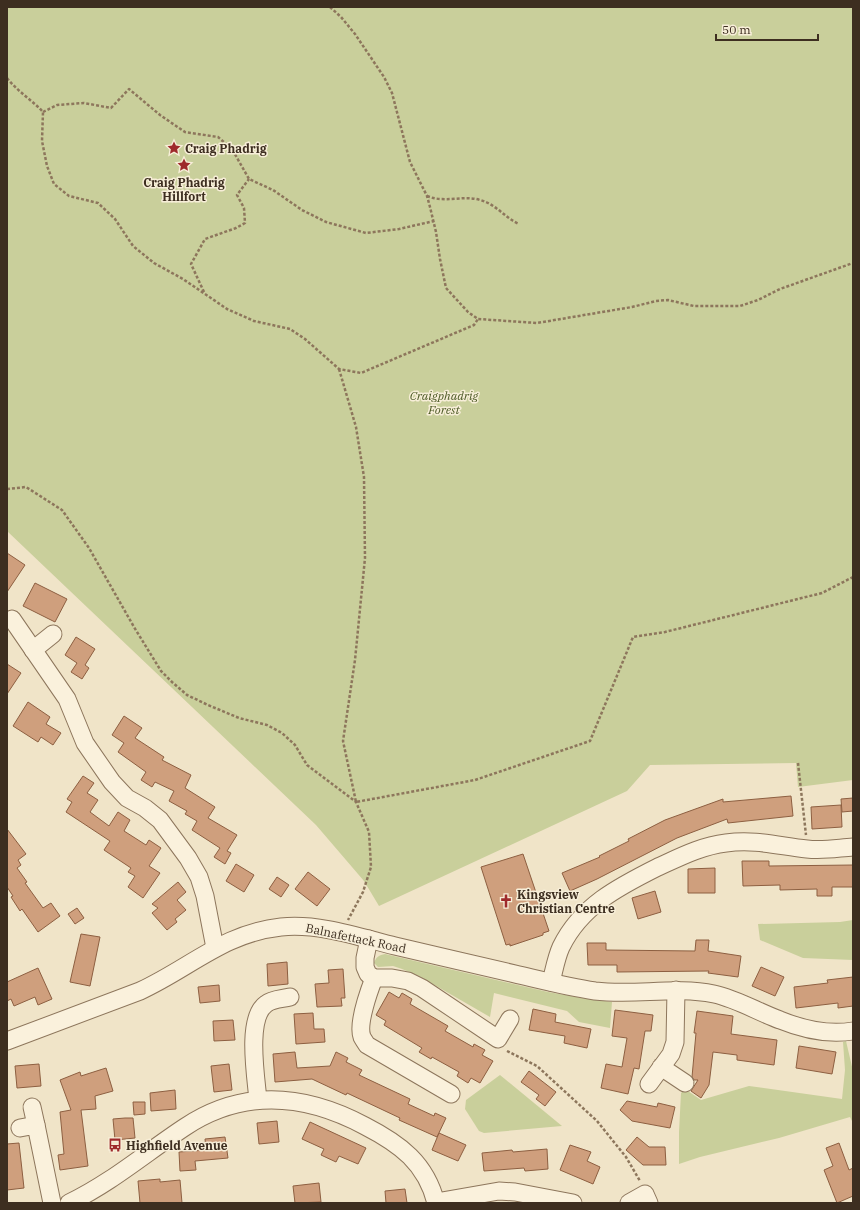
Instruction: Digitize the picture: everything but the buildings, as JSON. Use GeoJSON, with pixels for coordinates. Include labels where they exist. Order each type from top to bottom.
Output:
{"type":"FeatureCollection","features":[{"type":"Feature","properties":{"kind":"street"},"geometry":{"type":"LineString","coordinates":[[12,619],[67,699],[85,743],[112,782],[127,798],[145,808],[160,820],[188,858],[199,877],[205,896],[215,948]]}},
{"type":"Feature","properties":{"kind":"street"},"geometry":{"type":"LineString","coordinates":[[33,650],[53,634]]}},
{"type":"Feature","properties":{"kind":"street"},"geometry":{"type":"LineString","coordinates":[[551,982],[561,948],[573,928],[587,911],[606,895],[640,876],[682,856],[704,847],[748,841],[821,850],[853,847]]}},
{"type":"Feature","properties":{"kind":"street","name":"Balnafettack Road"},"geometry":{"type":"LineString","coordinates":[[7,1041],[140,991],[160,982],[230,940],[247,934],[283,926],[318,928],[596,991],[698,991],[737,1001],[780,1020],[804,1028],[828,1032],[853,1031]]}},
{"type":"Feature","properties":{"kind":"street"},"geometry":{"type":"LineString","coordinates":[[369,939],[365,958],[365,967],[368,974],[374,978],[392,978],[408,981],[422,988],[498,1039],[510,1019]]}},
{"type":"Feature","properties":{"kind":"street"},"geometry":{"type":"LineString","coordinates":[[374,978],[367,996],[362,1017],[361,1036],[367,1045],[451,1094]]}},
{"type":"Feature","properties":{"kind":"street"},"geometry":{"type":"LineString","coordinates":[[650,1084],[671,1054],[675,1042],[676,990]]}},
{"type":"Feature","properties":{"kind":"street"},"geometry":{"type":"LineString","coordinates":[[258,1100],[254,1040],[255,1021],[260,1010],[267,1003],[290,997]]}},
{"type":"Feature","properties":{"kind":"street"},"geometry":{"type":"LineString","coordinates":[[661,1067],[685,1083]]}},
{"type":"Feature","properties":{"kind":"street"},"geometry":{"type":"LineString","coordinates":[[69,1203],[82,1197],[117,1175],[186,1126],[228,1106],[258,1100],[293,1100],[309,1103],[341,1114],[381,1134],[398,1144],[415,1161],[428,1180],[436,1203],[499,1191],[515,1192],[574,1203]]}},
{"type":"Feature","properties":{"kind":"street"},"geometry":{"type":"LineString","coordinates":[[32,1107],[28,1126],[52,1203]]}},
{"type":"Feature","properties":{"kind":"street"},"geometry":{"type":"LineString","coordinates":[[629,1203],[647,1199]]}},
{"type":"Feature","properties":{"kind":"path"},"geometry":{"type":"LineString","coordinates":[[330,7],[341,17],[355,34],[384,76],[392,93],[410,162],[427,196],[434,221],[446,288],[468,312],[478,319],[537,323],[668,300],[694,306],[740,306],[758,300],[780,289],[853,263]]}},
{"type":"Feature","properties":{"kind":"path"},"geometry":{"type":"LineString","coordinates":[[7,78],[21,93],[43,112],[42,141],[47,166],[54,184],[69,196],[98,203],[115,219],[133,246],[154,263],[183,279],[227,309],[254,321],[290,329],[305,339],[339,369],[361,373],[474,325],[478,319]]}},
{"type":"Feature","properties":{"kind":"path"},"geometry":{"type":"LineString","coordinates":[[43,112],[57,105],[84,103],[111,108],[129,89],[160,115],[185,132],[218,137],[232,149],[249,180],[273,190],[302,210],[326,222],[366,233],[399,229],[434,221]]}},
{"type":"Feature","properties":{"kind":"path"},"geometry":{"type":"LineString","coordinates":[[204,293],[191,264],[205,239],[236,228],[245,223],[244,208],[237,195],[249,180]]}},
{"type":"Feature","properties":{"kind":"path"},"geometry":{"type":"LineString","coordinates":[[427,196],[442,200],[461,198],[479,199],[495,206],[510,220],[519,224]]}},
{"type":"Feature","properties":{"kind":"path"},"geometry":{"type":"LineString","coordinates":[[339,369],[356,427],[364,477],[365,558],[355,660],[343,741],[356,802],[369,832],[371,867],[363,892],[342,933]]}},
{"type":"Feature","properties":{"kind":"path"},"geometry":{"type":"LineString","coordinates":[[7,489],[26,487],[62,510],[89,548],[161,671],[172,682],[187,695],[208,705],[239,718],[267,725],[282,734],[295,745],[307,765],[356,802],[475,780],[590,741],[633,637],[665,632],[822,593],[853,577]]}},
{"type":"Feature","properties":{"kind":"path"},"geometry":{"type":"LineString","coordinates":[[798,763],[808,849]]}},
{"type":"Feature","properties":{"kind":"path"},"geometry":{"type":"LineString","coordinates":[[498,1039],[506,1051],[537,1066],[596,1121],[626,1157],[637,1176],[647,1199]]}},
{"type":"Feature","properties":{"kind":"green space","name":"Craigphadrig Forest"},"geometry":{"type":"Polygon","coordinates":[[[7,7],[853,7],[853,780],[798,787],[796,763],[650,765],[627,791],[379,906],[364,881],[316,825],[7,531],[7,7]]]}},
{"type":"Feature","properties":{"kind":"green space"},"geometry":{"type":"Polygon","coordinates":[[[853,920],[853,960],[803,958],[760,940],[758,924],[840,922],[853,920]]]}},
{"type":"Feature","properties":{"kind":"green space"},"geometry":{"type":"Polygon","coordinates":[[[385,954],[548,992],[612,1002],[610,1028],[579,1022],[567,1011],[494,993],[490,1017],[419,976],[393,966],[378,967],[374,963],[376,959],[385,954]]]}},
{"type":"Feature","properties":{"kind":"green space"},"geometry":{"type":"Polygon","coordinates":[[[846,1041],[853,1071],[853,1123],[850,1117],[779,1138],[700,1157],[679,1164],[681,1093],[685,1089],[701,1100],[749,1086],[842,1099],[845,1070],[843,1042],[846,1041]]]}},
{"type":"Feature","properties":{"kind":"green space"},"geometry":{"type":"Polygon","coordinates":[[[500,1075],[562,1126],[484,1133],[479,1131],[465,1109],[466,1100],[500,1075]]]}},
{"type":"Feature","properties":{"kind":"place","name":"Craig Phadrig"},"geometry":{"type":"Point","coordinates":[174,148]}},
{"type":"Feature","properties":{"kind":"place","name":"Craig Phadrig Hillfort"},"geometry":{"type":"Point","coordinates":[184,165]}},
{"type":"Feature","properties":{"kind":"place","name":"Kingsview Christian Centre"},"geometry":{"type":"Point","coordinates":[506,901]}},
{"type":"Feature","properties":{"kind":"place","name":"Highfield Avenue"},"geometry":{"type":"Point","coordinates":[115,1145]}}]}
